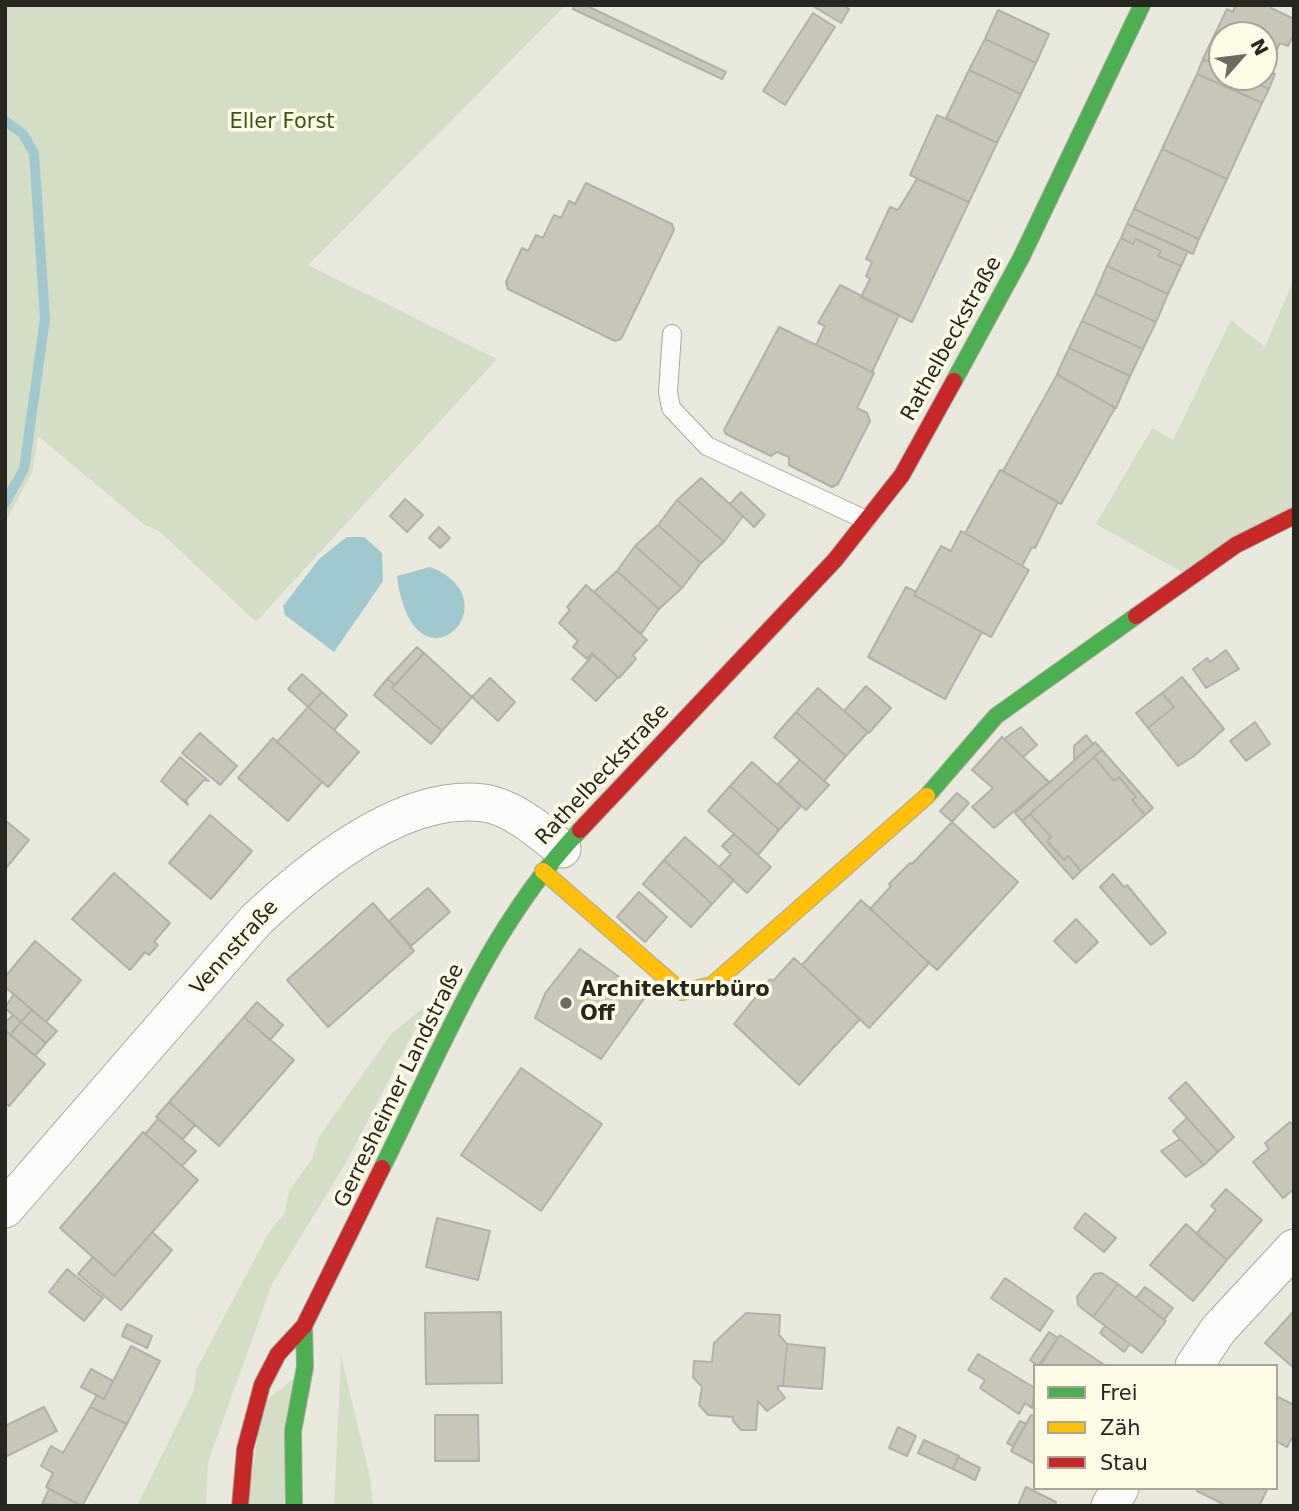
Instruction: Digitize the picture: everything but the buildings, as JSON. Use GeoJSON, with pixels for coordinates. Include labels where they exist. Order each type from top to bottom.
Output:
{"type":"FeatureCollection","features":[{"type":"Feature","properties":{"kind":"street","name":"Rathelbeckstraße"},"geometry":{"type":"LineString","coordinates":[[1142,5],[1021,258],[902,475],[835,560],[552,860],[682,992],[712,985],[934,790],[996,716],[1236,545],[1294,516]]}},
{"type":"Feature","properties":{"kind":"street","name":"Vennstraße"},"geometry":{"type":"LineString","coordinates":[[5,1209],[256,919],[288,890],[369,834],[438,804],[485,803],[534,825],[552,860]]}},
{"type":"Feature","properties":{"kind":"street","name":"Gerresheimer Landstraße"},"geometry":{"type":"LineString","coordinates":[[240,1506],[246,1446],[257,1401],[277,1355],[304,1326],[492,947],[552,860]]}},
{"type":"Feature","properties":{"kind":"street"},"geometry":{"type":"LineString","coordinates":[[1196,1364],[1218,1330],[1294,1248]]}},
{"type":"Feature","properties":{"kind":"street","name":"Gerresheimer Landstraße"},"geometry":{"type":"LineString","coordinates":[[294,1506],[293,1431],[305,1367],[304,1326]]}},
{"type":"Feature","properties":{"kind":"street"},"geometry":{"type":"LineString","coordinates":[[1110,1506],[1119,1490]]}},
{"type":"Feature","properties":{"kind":"lane"},"geometry":{"type":"LineString","coordinates":[[672,334],[668,392],[671,408],[707,446],[866,520]]}},
{"type":"Feature","properties":{"kind":"green space","name":"Eller Forst"},"geometry":{"type":"Polygon","coordinates":[[[5,5],[566,5],[308,265],[497,359],[256,622],[159,531],[145,525],[38,436],[32,473],[5,523],[5,5]]]}},
{"type":"Feature","properties":{"kind":"green space"},"geometry":{"type":"Polygon","coordinates":[[[1294,279],[1294,512],[1187,575],[1096,524],[1152,428],[1173,440],[1231,320],[1265,347],[1294,279]]]}},
{"type":"Feature","properties":{"kind":"green space"},"geometry":{"type":"Polygon","coordinates":[[[428,1004],[347,1161],[272,1284],[208,1462],[206,1506],[137,1506],[194,1390],[196,1370],[269,1232],[285,1213],[289,1191],[312,1159],[319,1137],[391,1034],[428,1004]]]}},
{"type":"Feature","properties":{"kind":"green space"},"geometry":{"type":"Polygon","coordinates":[[[341,1356],[370,1477],[373,1506],[334,1506],[341,1356]]]}},
{"type":"Feature","properties":{"kind":"green space"},"geometry":{"type":"Polygon","coordinates":[[[293,1379],[284,1506],[247,1506],[263,1403],[293,1379]]]}},
{"type":"Feature","properties":{"kind":"water"},"geometry":{"type":"Polygon","coordinates":[[[347,537],[364,537],[382,553],[383,581],[334,652],[285,615],[283,606],[320,558],[347,537]]]}},
{"type":"Feature","properties":{"kind":"water"},"geometry":{"type":"Polygon","coordinates":[[[430,567],[455,582],[464,601],[462,618],[452,632],[438,638],[421,633],[407,613],[397,576],[430,567]]]}},
{"type":"Feature","properties":{"kind":"waterway"},"geometry":{"type":"LineString","coordinates":[[5,121],[23,134],[34,153],[45,319],[24,469],[5,503]]}},
{"type":"Feature","properties":{"kind":"traffic: fast"},"geometry":{"type":"LineString","coordinates":[[954,381],[1021,258],[1142,5]]}},
{"type":"Feature","properties":{"kind":"traffic: fast"},"geometry":{"type":"LineString","coordinates":[[927,796],[996,716],[1136,616]]}},
{"type":"Feature","properties":{"kind":"traffic: fast"},"geometry":{"type":"LineString","coordinates":[[382,1168],[446,1035],[493,949],[548,867],[580,830]]}},
{"type":"Feature","properties":{"kind":"traffic: fast"},"geometry":{"type":"LineString","coordinates":[[294,1506],[293,1431],[305,1367],[304,1326]]}},
{"type":"Feature","properties":{"kind":"traffic: slow"},"geometry":{"type":"LineString","coordinates":[[543,871],[682,992],[712,985],[927,796]]}},
{"type":"Feature","properties":{"kind":"traffic: jam"},"geometry":{"type":"LineString","coordinates":[[580,830],[835,560],[902,475],[954,381]]}},
{"type":"Feature","properties":{"kind":"traffic: jam"},"geometry":{"type":"LineString","coordinates":[[1136,616],[1236,545],[1294,516]]}},
{"type":"Feature","properties":{"kind":"traffic: jam"},"geometry":{"type":"LineString","coordinates":[[240,1506],[245,1449],[262,1385],[278,1354],[304,1326],[382,1168]]}},
{"type":"Feature","properties":{"kind":"place","name":"Architekturbüro Off"},"geometry":{"type":"Point","coordinates":[566,1003]}}]}
